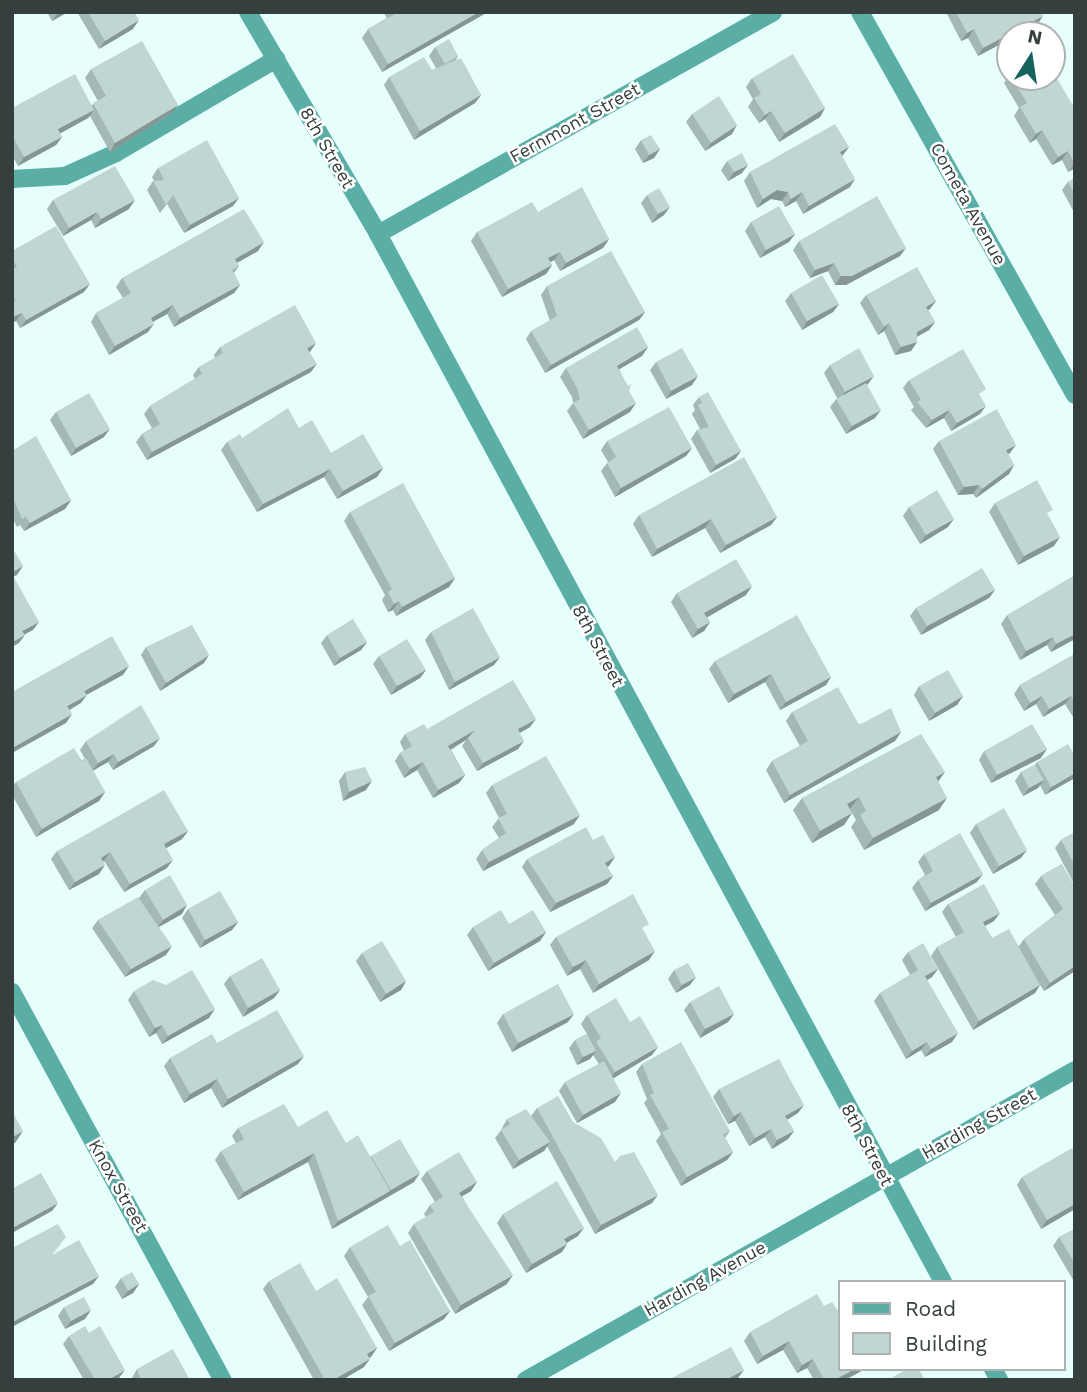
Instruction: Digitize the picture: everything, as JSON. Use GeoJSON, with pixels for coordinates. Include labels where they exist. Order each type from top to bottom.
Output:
{"type":"FeatureCollection","features":[{"type":"Feature","properties":{"kind":"street","name":"8th Street"},"geometry":{"type":"LineString","coordinates":[[248,12],[378,234],[942,1280]]}},
{"type":"Feature","properties":{"kind":"street","name":"Fernmont Street"},"geometry":{"type":"LineString","coordinates":[[378,234],[773,12]]}},
{"type":"Feature","properties":{"kind":"street","name":"Cometa Avenue"},"geometry":{"type":"LineString","coordinates":[[860,12],[1075,396]]}},
{"type":"Feature","properties":{"kind":"street"},"geometry":{"type":"LineString","coordinates":[[12,178],[65,176],[116,153],[276,59]]}},
{"type":"Feature","properties":{"kind":"street","name":"Knox Street"},"geometry":{"type":"LineString","coordinates":[[12,992],[223,1380]]}},
{"type":"Feature","properties":{"kind":"street","name":"Harding Street"},"geometry":{"type":"LineString","coordinates":[[884,1177],[1075,1070]]}},
{"type":"Feature","properties":{"kind":"street","name":"Harding Avenue"},"geometry":{"type":"LineString","coordinates":[[526,1380],[884,1177]]}},
{"type":"Feature","properties":{"kind":"building"},"geometry":{"type":"Polygon","coordinates":[[[88,12],[134,12],[139,20],[105,41],[88,12]]]}},
{"type":"Feature","properties":{"kind":"building"},"geometry":{"type":"Polygon","coordinates":[[[394,12],[479,12],[388,64],[368,29],[395,14],[394,12]]]}},
{"type":"Feature","properties":{"kind":"building"},"geometry":{"type":"Polygon","coordinates":[[[956,12],[1041,12],[1043,16],[1034,21],[996,21],[996,41],[983,48],[974,29],[967,33],[956,12]]]}},
{"type":"Feature","properties":{"kind":"building"},"geometry":{"type":"Polygon","coordinates":[[[449,39],[458,56],[445,64],[435,47],[449,39]]]}},
{"type":"Feature","properties":{"kind":"building"},"geometry":{"type":"Polygon","coordinates":[[[142,41],[178,105],[115,143],[93,103],[106,96],[91,69],[142,41]]]}},
{"type":"Feature","properties":{"kind":"building"},"geometry":{"type":"Polygon","coordinates":[[[793,54],[825,108],[785,133],[771,111],[765,115],[754,98],[761,94],[752,78],[793,54]]]}},
{"type":"Feature","properties":{"kind":"building"},"geometry":{"type":"Polygon","coordinates":[[[424,57],[432,70],[461,58],[481,95],[420,131],[389,77],[424,57]]]}},
{"type":"Feature","properties":{"kind":"building"},"geometry":{"type":"Polygon","coordinates":[[[75,74],[94,110],[58,129],[62,137],[24,157],[12,135],[12,108],[75,74]]]}},
{"type":"Feature","properties":{"kind":"building"},"geometry":{"type":"Polygon","coordinates":[[[1020,91],[1064,91],[1075,109],[1074,163],[1068,151],[1058,157],[1042,130],[1036,134],[1020,107],[1027,103],[1020,91]]]}},
{"type":"Feature","properties":{"kind":"building"},"geometry":{"type":"Polygon","coordinates":[[[719,96],[737,125],[711,143],[692,114],[719,96]]]}},
{"type":"Feature","properties":{"kind":"building"},"geometry":{"type":"Polygon","coordinates":[[[835,124],[849,147],[840,152],[855,179],[809,206],[802,192],[791,199],[788,192],[777,190],[763,199],[750,172],[835,124]]]}},
{"type":"Feature","properties":{"kind":"building"},"geometry":{"type":"Polygon","coordinates":[[[651,135],[660,149],[649,155],[641,140],[651,135]]]}},
{"type":"Feature","properties":{"kind":"building"},"geometry":{"type":"Polygon","coordinates":[[[207,140],[239,198],[190,225],[173,195],[166,205],[153,181],[164,180],[158,168],[207,140]]]}},
{"type":"Feature","properties":{"kind":"building"},"geometry":{"type":"Polygon","coordinates":[[[742,153],[748,165],[734,172],[727,161],[742,153]]]}},
{"type":"Feature","properties":{"kind":"building"},"geometry":{"type":"Polygon","coordinates":[[[115,166],[135,200],[101,219],[97,212],[69,228],[53,200],[115,166]]]}},
{"type":"Feature","properties":{"kind":"building"},"geometry":{"type":"Polygon","coordinates":[[[1075,178],[1075,195],[1068,182],[1075,178]]]}},
{"type":"Feature","properties":{"kind":"building"},"geometry":{"type":"Polygon","coordinates":[[[582,187],[609,239],[566,263],[560,252],[548,258],[552,265],[508,289],[477,232],[532,202],[538,212],[582,187]]]}},
{"type":"Feature","properties":{"kind":"building"},"geometry":{"type":"Polygon","coordinates":[[[659,188],[670,207],[658,214],[647,195],[659,188]]]}},
{"type":"Feature","properties":{"kind":"building"},"geometry":{"type":"Polygon","coordinates":[[[877,196],[906,248],[852,276],[841,276],[834,263],[815,270],[799,241],[877,196]]]}},
{"type":"Feature","properties":{"kind":"building"},"geometry":{"type":"Polygon","coordinates":[[[779,206],[795,234],[766,250],[751,222],[779,206]]]}},
{"type":"Feature","properties":{"kind":"building"},"geometry":{"type":"Polygon","coordinates":[[[244,209],[264,242],[235,259],[239,266],[232,270],[240,285],[180,318],[173,305],[151,318],[154,324],[115,346],[96,313],[131,293],[122,278],[244,209]]]}},
{"type":"Feature","properties":{"kind":"building"},"geometry":{"type":"Polygon","coordinates":[[[56,226],[90,284],[26,320],[22,313],[15,316],[12,311],[12,303],[16,301],[12,294],[12,270],[17,267],[12,251],[56,226]]]}},
{"type":"Feature","properties":{"kind":"building"},"geometry":{"type":"Polygon","coordinates":[[[611,251],[645,312],[551,365],[531,331],[557,316],[547,286],[611,251]]]}},
{"type":"Feature","properties":{"kind":"building"},"geometry":{"type":"Polygon","coordinates":[[[917,267],[936,301],[926,307],[935,322],[917,332],[917,342],[901,347],[889,323],[884,327],[866,295],[917,267]]]}},
{"type":"Feature","properties":{"kind":"building"},"geometry":{"type":"Polygon","coordinates":[[[822,275],[839,304],[807,321],[791,293],[822,275]]]}},
{"type":"Feature","properties":{"kind":"building"},"geometry":{"type":"Polygon","coordinates":[[[295,305],[316,343],[307,348],[317,364],[152,452],[142,434],[160,424],[150,406],[202,374],[199,367],[223,353],[220,347],[295,305]]]}},
{"type":"Feature","properties":{"kind":"building"},"geometry":{"type":"Polygon","coordinates":[[[637,327],[648,347],[617,366],[628,386],[631,384],[629,391],[636,403],[589,430],[573,403],[580,399],[566,368],[637,327]]]}},
{"type":"Feature","properties":{"kind":"building"},"geometry":{"type":"Polygon","coordinates":[[[682,348],[698,376],[671,391],[656,362],[682,348]]]}},
{"type":"Feature","properties":{"kind":"building"},"geometry":{"type":"Polygon","coordinates":[[[859,348],[874,376],[845,392],[830,365],[859,348]]]}},
{"type":"Feature","properties":{"kind":"building"},"geometry":{"type":"Polygon","coordinates":[[[963,349],[986,389],[979,394],[986,406],[957,423],[949,410],[932,420],[917,402],[921,400],[909,380],[963,349]]]}},
{"type":"Feature","properties":{"kind":"building"},"geometry":{"type":"Polygon","coordinates":[[[866,383],[881,410],[852,426],[836,399],[866,383]]]}},
{"type":"Feature","properties":{"kind":"building"},"geometry":{"type":"Polygon","coordinates":[[[708,392],[741,451],[716,465],[697,430],[709,427],[698,405],[702,403],[699,397],[708,392]]]}},
{"type":"Feature","properties":{"kind":"building"},"geometry":{"type":"Polygon","coordinates":[[[89,393],[110,429],[76,448],[56,412],[89,393]]]}},
{"type":"Feature","properties":{"kind":"building"},"geometry":{"type":"Polygon","coordinates":[[[669,407],[692,448],[621,488],[607,463],[616,457],[607,441],[669,407]]]}},
{"type":"Feature","properties":{"kind":"building"},"geometry":{"type":"Polygon","coordinates":[[[288,408],[299,428],[312,420],[331,453],[363,434],[383,468],[343,491],[330,469],[263,504],[227,442],[240,434],[242,438],[288,408]]]}},
{"type":"Feature","properties":{"kind":"building"},"geometry":{"type":"Polygon","coordinates":[[[997,409],[1016,445],[1006,450],[1014,465],[982,489],[979,485],[964,487],[939,441],[997,409]]]}},
{"type":"Feature","properties":{"kind":"building"},"geometry":{"type":"Polygon","coordinates":[[[36,436],[71,500],[30,523],[26,517],[22,519],[12,495],[12,451],[36,436]]]}},
{"type":"Feature","properties":{"kind":"building"},"geometry":{"type":"Polygon","coordinates":[[[744,457],[777,517],[726,545],[711,519],[657,549],[639,515],[744,457]]]}},
{"type":"Feature","properties":{"kind":"building"},"geometry":{"type":"Polygon","coordinates":[[[1037,480],[1053,510],[1047,513],[1060,537],[1024,556],[995,503],[1037,480]]]}},
{"type":"Feature","properties":{"kind":"building"},"geometry":{"type":"Polygon","coordinates":[[[403,483],[455,578],[402,607],[399,601],[394,604],[388,592],[392,589],[350,512],[403,483]]]}},
{"type":"Feature","properties":{"kind":"building"},"geometry":{"type":"Polygon","coordinates":[[[937,490],[954,519],[926,535],[909,507],[937,490]]]}},
{"type":"Feature","properties":{"kind":"building"},"geometry":{"type":"Polygon","coordinates":[[[12,547],[23,566],[12,572],[12,547]]]}},
{"type":"Feature","properties":{"kind":"building"},"geometry":{"type":"Polygon","coordinates":[[[736,559],[752,586],[704,613],[710,622],[698,629],[677,593],[736,559]]]}},
{"type":"Feature","properties":{"kind":"building"},"geometry":{"type":"Polygon","coordinates":[[[982,568],[995,590],[927,626],[916,608],[982,568]]]}},
{"type":"Feature","properties":{"kind":"building"},"geometry":{"type":"Polygon","coordinates":[[[12,574],[39,622],[22,631],[25,635],[12,642],[12,574]]]}},
{"type":"Feature","properties":{"kind":"building"},"geometry":{"type":"Polygon","coordinates":[[[1075,575],[1075,634],[1056,644],[1053,637],[1026,651],[1007,615],[1075,575]]]}},
{"type":"Feature","properties":{"kind":"building"},"geometry":{"type":"Polygon","coordinates":[[[473,608],[500,657],[455,682],[431,632],[473,608]]]}},
{"type":"Feature","properties":{"kind":"building"},"geometry":{"type":"Polygon","coordinates":[[[797,615],[831,677],[786,702],[771,674],[734,694],[715,661],[797,615]]]}},
{"type":"Feature","properties":{"kind":"building"},"geometry":{"type":"Polygon","coordinates":[[[353,619],[367,642],[340,658],[327,635],[353,619]]]}},
{"type":"Feature","properties":{"kind":"building"},"geometry":{"type":"Polygon","coordinates":[[[192,625],[209,655],[166,683],[146,647],[192,625]]]}},
{"type":"Feature","properties":{"kind":"building"},"geometry":{"type":"Polygon","coordinates":[[[112,636],[129,666],[84,691],[87,695],[67,706],[72,714],[12,748],[12,692],[112,636]]]}},
{"type":"Feature","properties":{"kind":"building"},"geometry":{"type":"Polygon","coordinates":[[[407,639],[426,670],[397,686],[379,656],[407,639]]]}},
{"type":"Feature","properties":{"kind":"building"},"geometry":{"type":"Polygon","coordinates":[[[1075,654],[1075,702],[1071,696],[1049,709],[1042,696],[1030,703],[1020,685],[1075,654]]]}},
{"type":"Feature","properties":{"kind":"building"},"geometry":{"type":"Polygon","coordinates":[[[948,670],[963,696],[935,713],[919,686],[948,670]]]}},
{"type":"Feature","properties":{"kind":"building"},"geometry":{"type":"Polygon","coordinates":[[[513,680],[536,719],[518,729],[524,741],[483,763],[468,738],[475,730],[448,746],[465,775],[438,790],[423,762],[410,769],[400,753],[412,746],[405,734],[424,724],[427,729],[513,680]]]}},
{"type":"Feature","properties":{"kind":"building"},"geometry":{"type":"Polygon","coordinates":[[[838,687],[859,725],[891,708],[901,732],[790,795],[772,761],[808,741],[792,712],[838,687]]]}},
{"type":"Feature","properties":{"kind":"building"},"geometry":{"type":"Polygon","coordinates":[[[141,705],[160,738],[118,762],[114,754],[98,763],[86,741],[141,705]]]}},
{"type":"Feature","properties":{"kind":"building"},"geometry":{"type":"Polygon","coordinates":[[[1032,724],[1047,749],[997,775],[984,751],[1032,724]]]}},
{"type":"Feature","properties":{"kind":"building"},"geometry":{"type":"Polygon","coordinates":[[[921,734],[945,772],[936,777],[947,798],[873,838],[860,815],[866,811],[859,797],[847,804],[852,813],[820,831],[802,798],[921,734]]]}},
{"type":"Feature","properties":{"kind":"building"},"geometry":{"type":"Polygon","coordinates":[[[1068,744],[1075,756],[1075,773],[1051,787],[1037,762],[1068,744]]]}},
{"type":"Feature","properties":{"kind":"building"},"geometry":{"type":"Polygon","coordinates":[[[74,748],[82,761],[86,758],[105,792],[42,829],[16,782],[74,748]]]}},
{"type":"Feature","properties":{"kind":"building"},"geometry":{"type":"Polygon","coordinates":[[[546,756],[580,815],[489,862],[482,850],[506,833],[498,818],[507,814],[492,785],[546,756]]]}},
{"type":"Feature","properties":{"kind":"building"},"geometry":{"type":"Polygon","coordinates":[[[1035,765],[1044,780],[1029,788],[1021,772],[1035,765]]]}},
{"type":"Feature","properties":{"kind":"building"},"geometry":{"type":"Polygon","coordinates":[[[365,767],[372,781],[349,792],[345,772],[365,767]]]}},
{"type":"Feature","properties":{"kind":"building"},"geometry":{"type":"Polygon","coordinates":[[[164,790],[188,831],[164,844],[173,860],[130,884],[110,852],[101,858],[105,865],[75,882],[57,851],[164,790]]]}},
{"type":"Feature","properties":{"kind":"building"},"geometry":{"type":"Polygon","coordinates":[[[1004,808],[1027,850],[999,866],[976,824],[1004,808]]]}},
{"type":"Feature","properties":{"kind":"building"},"geometry":{"type":"Polygon","coordinates":[[[586,827],[593,840],[603,835],[615,857],[605,863],[613,876],[556,903],[527,859],[586,827]]]}},
{"type":"Feature","properties":{"kind":"building"},"geometry":{"type":"Polygon","coordinates":[[[1075,832],[1075,866],[1061,840],[1075,832]]]}},
{"type":"Feature","properties":{"kind":"building"},"geometry":{"type":"Polygon","coordinates":[[[960,833],[983,874],[931,903],[918,880],[933,871],[924,854],[960,833]]]}},
{"type":"Feature","properties":{"kind":"building"},"geometry":{"type":"Polygon","coordinates":[[[1062,864],[1075,887],[1075,966],[1050,983],[1024,939],[1063,909],[1041,876],[1062,864]]]}},
{"type":"Feature","properties":{"kind":"building"},"geometry":{"type":"Polygon","coordinates":[[[170,875],[187,905],[163,920],[145,890],[170,875]]]}},
{"type":"Feature","properties":{"kind":"building"},"geometry":{"type":"Polygon","coordinates":[[[984,884],[1000,913],[983,922],[992,938],[1009,929],[1040,985],[979,1021],[937,947],[964,932],[948,904],[984,884]]]}},
{"type":"Feature","properties":{"kind":"building"},"geometry":{"type":"Polygon","coordinates":[[[220,891],[238,922],[205,940],[188,909],[220,891]]]}},
{"type":"Feature","properties":{"kind":"building"},"geometry":{"type":"Polygon","coordinates":[[[633,894],[649,924],[642,928],[655,951],[599,984],[586,960],[573,967],[556,937],[633,894]]]}},
{"type":"Feature","properties":{"kind":"building"},"geometry":{"type":"Polygon","coordinates":[[[138,897],[172,946],[131,969],[98,920],[138,897]]]}},
{"type":"Feature","properties":{"kind":"building"},"geometry":{"type":"Polygon","coordinates":[[[501,910],[509,924],[533,910],[546,932],[494,963],[473,927],[501,910]]]}},
{"type":"Feature","properties":{"kind":"building"},"geometry":{"type":"Polygon","coordinates":[[[382,941],[406,981],[386,994],[362,953],[382,941]]]}},
{"type":"Feature","properties":{"kind":"building"},"geometry":{"type":"Polygon","coordinates":[[[923,943],[938,969],[925,976],[958,1033],[931,1049],[927,1042],[912,1051],[880,993],[918,970],[908,952],[923,943]]]}},
{"type":"Feature","properties":{"kind":"building"},"geometry":{"type":"Polygon","coordinates":[[[262,958],[280,990],[248,1008],[230,976],[262,958]]]}},
{"type":"Feature","properties":{"kind":"building"},"geometry":{"type":"Polygon","coordinates":[[[688,963],[696,977],[682,985],[674,970],[688,963]]]}},
{"type":"Feature","properties":{"kind":"building"},"geometry":{"type":"Polygon","coordinates":[[[192,970],[215,1009],[168,1036],[162,1025],[155,1028],[134,991],[153,980],[166,985],[192,970]]]}},
{"type":"Feature","properties":{"kind":"building"},"geometry":{"type":"Polygon","coordinates":[[[558,984],[574,1014],[518,1043],[503,1014],[558,984]]]}},
{"type":"Feature","properties":{"kind":"building"},"geometry":{"type":"Polygon","coordinates":[[[719,986],[734,1014],[705,1029],[690,1002],[719,986]]]}},
{"type":"Feature","properties":{"kind":"building"},"geometry":{"type":"Polygon","coordinates":[[[616,998],[630,1022],[640,1016],[658,1047],[615,1072],[596,1042],[601,1038],[587,1015],[616,998]]]}},
{"type":"Feature","properties":{"kind":"building"},"geometry":{"type":"Polygon","coordinates":[[[277,1010],[304,1056],[228,1099],[217,1079],[190,1094],[170,1058],[212,1034],[217,1043],[277,1010]]]}},
{"type":"Feature","properties":{"kind":"building"},"geometry":{"type":"Polygon","coordinates":[[[587,1034],[596,1051],[583,1057],[575,1040],[587,1034]]]}},
{"type":"Feature","properties":{"kind":"building"},"geometry":{"type":"Polygon","coordinates":[[[681,1042],[730,1131],[723,1135],[733,1152],[687,1177],[662,1132],[669,1129],[650,1095],[654,1093],[642,1064],[681,1042]]]}},
{"type":"Feature","properties":{"kind":"building"},"geometry":{"type":"Polygon","coordinates":[[[779,1059],[804,1105],[785,1116],[794,1131],[777,1140],[771,1129],[755,1138],[741,1112],[734,1116],[719,1089],[779,1059]]]}},
{"type":"Feature","properties":{"kind":"building"},"geometry":{"type":"Polygon","coordinates":[[[604,1061],[621,1093],[583,1115],[565,1082],[604,1061]]]}},
{"type":"Feature","properties":{"kind":"building"},"geometry":{"type":"Polygon","coordinates":[[[558,1096],[573,1122],[601,1138],[615,1162],[620,1156],[634,1152],[658,1195],[601,1225],[537,1108],[558,1096]]]}},
{"type":"Feature","properties":{"kind":"building"},"geometry":{"type":"Polygon","coordinates":[[[284,1104],[298,1127],[327,1110],[346,1143],[358,1135],[390,1191],[338,1221],[314,1153],[244,1192],[221,1151],[244,1139],[238,1128],[284,1104]]]}},
{"type":"Feature","properties":{"kind":"building"},"geometry":{"type":"Polygon","coordinates":[[[526,1109],[550,1142],[519,1160],[501,1130],[510,1124],[507,1119],[526,1109]]]}},
{"type":"Feature","properties":{"kind":"building"},"geometry":{"type":"Polygon","coordinates":[[[12,1111],[23,1131],[12,1137],[12,1111]]]}},
{"type":"Feature","properties":{"kind":"building"},"geometry":{"type":"Polygon","coordinates":[[[400,1139],[420,1173],[391,1190],[371,1156],[400,1139]]]}},
{"type":"Feature","properties":{"kind":"building"},"geometry":{"type":"Polygon","coordinates":[[[1072,1148],[1075,1154],[1075,1204],[1047,1220],[1022,1177],[1072,1148]]]}},
{"type":"Feature","properties":{"kind":"building"},"geometry":{"type":"Polygon","coordinates":[[[459,1152],[477,1182],[459,1193],[513,1275],[461,1305],[414,1224],[434,1212],[430,1205],[443,1197],[427,1171],[459,1152]]]}},
{"type":"Feature","properties":{"kind":"building"},"geometry":{"type":"Polygon","coordinates":[[[41,1173],[58,1203],[12,1228],[12,1189],[41,1173]]]}},
{"type":"Feature","properties":{"kind":"building"},"geometry":{"type":"Polygon","coordinates":[[[557,1181],[584,1228],[564,1239],[567,1244],[532,1264],[503,1214],[557,1181]]]}},
{"type":"Feature","properties":{"kind":"building"},"geometry":{"type":"Polygon","coordinates":[[[58,1224],[66,1237],[52,1255],[79,1240],[99,1276],[12,1322],[12,1248],[58,1224]]]}},
{"type":"Feature","properties":{"kind":"building"},"geometry":{"type":"Polygon","coordinates":[[[388,1225],[400,1246],[410,1240],[450,1311],[395,1343],[368,1296],[376,1292],[350,1247],[388,1225]]]}},
{"type":"Feature","properties":{"kind":"building"},"geometry":{"type":"Polygon","coordinates":[[[1075,1229],[1075,1264],[1059,1237],[1075,1229]]]}},
{"type":"Feature","properties":{"kind":"building"},"geometry":{"type":"Polygon","coordinates":[[[300,1263],[316,1291],[337,1278],[377,1348],[367,1354],[370,1359],[333,1380],[325,1380],[269,1281],[300,1263]]]}},
{"type":"Feature","properties":{"kind":"building"},"geometry":{"type":"Polygon","coordinates":[[[132,1272],[139,1284],[128,1291],[121,1278],[132,1272]]]}},
{"type":"Feature","properties":{"kind":"building"},"geometry":{"type":"Polygon","coordinates":[[[817,1294],[824,1306],[832,1302],[838,1311],[838,1371],[851,1371],[834,1380],[824,1380],[813,1359],[802,1365],[789,1341],[763,1356],[750,1332],[817,1294]]]}},
{"type":"Feature","properties":{"kind":"building"},"geometry":{"type":"Polygon","coordinates":[[[84,1297],[91,1310],[71,1321],[64,1307],[84,1297]]]}},
{"type":"Feature","properties":{"kind":"building"},"geometry":{"type":"Polygon","coordinates":[[[85,1326],[89,1333],[100,1326],[125,1370],[108,1380],[95,1380],[69,1336],[85,1326]]]}},
{"type":"Feature","properties":{"kind":"building"},"geometry":{"type":"Polygon","coordinates":[[[731,1347],[744,1370],[725,1380],[668,1380],[731,1347]]]}},
{"type":"Feature","properties":{"kind":"building"},"geometry":{"type":"Polygon","coordinates":[[[173,1349],[190,1380],[141,1380],[137,1369],[173,1349]]]}},
{"type":"Feature","properties":{"kind":"building"},"geometry":{"type":"Polygon","coordinates":[[[904,1371],[920,1371],[925,1380],[888,1380],[904,1371]]]}}]}
